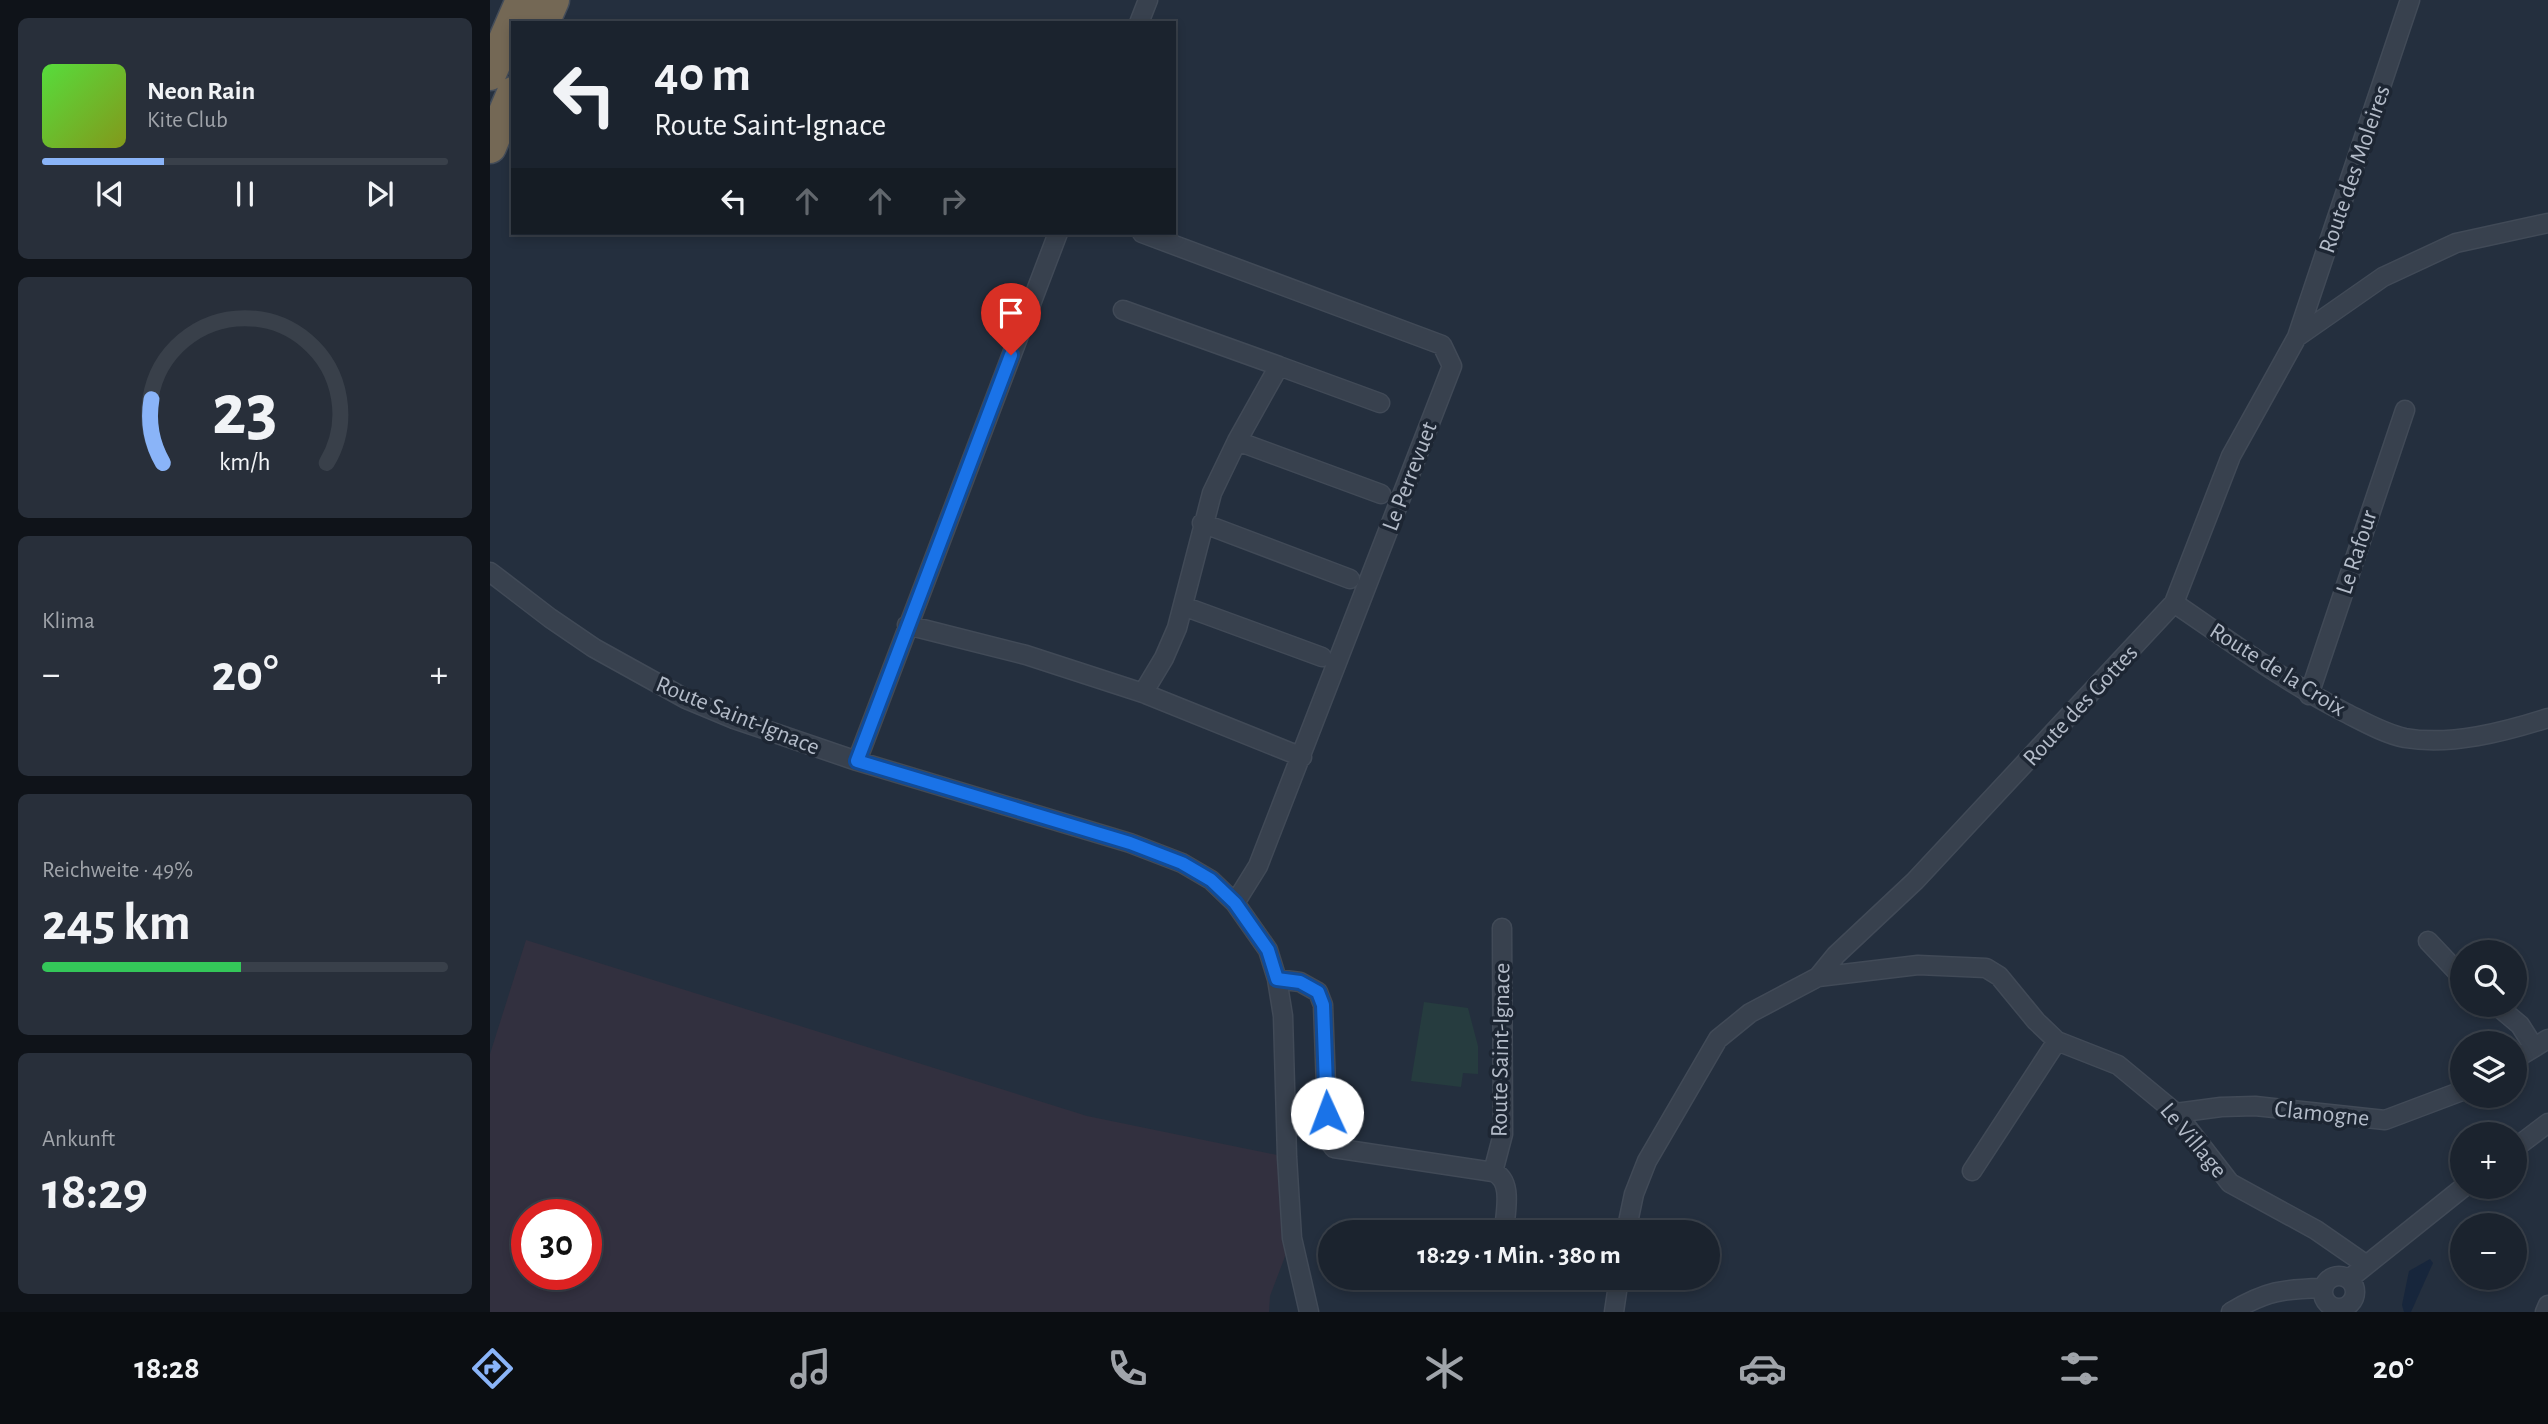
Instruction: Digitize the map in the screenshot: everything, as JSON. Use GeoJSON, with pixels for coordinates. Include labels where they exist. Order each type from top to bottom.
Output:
{"type":"FeatureCollection","features":[{"type":"Feature","properties":{"kind":"highway"},"geometry":{"type":"LineString","coordinates":[[513,21],[522,0]]}},
{"type":"Feature","properties":{"kind":"highway"},"geometry":{"type":"LineString","coordinates":[[544,21],[553,0]]}},
{"type":"Feature","properties":{"kind":"highway"},"geometry":{"type":"LineString","coordinates":[[490,74],[511,25]]}},
{"type":"Feature","properties":{"kind":"highway"},"geometry":{"type":"LineString","coordinates":[[490,147],[511,98]]}},
{"type":"Feature","properties":{"kind":"street"},"geometry":{"type":"LineString","coordinates":[[1140,21],[1148,0]]}},
{"type":"Feature","properties":{"kind":"street","name":"Route des Moleires"},"geometry":{"type":"LineString","coordinates":[[2297,337],[2410,0]]}},
{"type":"Feature","properties":{"kind":"street","name":"Route des Gottes"},"geometry":{"type":"LineString","coordinates":[[1629,1220],[1634,1194],[1647,1161],[1718,1038],[1750,1013],[1818,977],[1836,955],[1915,881],[2174,603],[2231,456],[2297,337],[2383,277],[2456,243],[2548,223]]}},
{"type":"Feature","properties":{"kind":"street"},"geometry":{"type":"LineString","coordinates":[[857,761],[1057,235]]}},
{"type":"Feature","properties":{"kind":"street","name":"Le Perrevuet"},"geometry":{"type":"LineString","coordinates":[[1147,235],[1442,345],[1452,366],[1258,866],[1235,903]]}},
{"type":"Feature","properties":{"kind":"street"},"geometry":{"type":"LineString","coordinates":[[1123,310],[1380,403]]}},
{"type":"Feature","properties":{"kind":"street"},"geometry":{"type":"LineString","coordinates":[[1143,693],[1164,659],[1183,606],[1202,523],[1212,493],[1237,441],[1279,366]]}},
{"type":"Feature","properties":{"kind":"street","name":"Le Rafour"},"geometry":{"type":"LineString","coordinates":[[2309,695],[2405,410]]}},
{"type":"Feature","properties":{"kind":"street"},"geometry":{"type":"LineString","coordinates":[[1237,441],[1381,494]]}},
{"type":"Feature","properties":{"kind":"street"},"geometry":{"type":"LineString","coordinates":[[1202,523],[1350,579]]}},
{"type":"Feature","properties":{"kind":"street","name":"Route Saint-Ignace"},"geometry":{"type":"LineString","coordinates":[[490,572],[594,648],[686,699],[783,737],[1130,843],[1182,863],[1211,880],[1235,903],[1268,950],[1277,979],[1283,1016],[1287,1157],[1293,1238],[1309,1312]]}},
{"type":"Feature","properties":{"kind":"street","name":"Route de la Croix"},"geometry":{"type":"LineString","coordinates":[[2174,603],[2309,695],[2365,723],[2405,738],[2458,739],[2506,731],[2548,719]]}},
{"type":"Feature","properties":{"kind":"street"},"geometry":{"type":"LineString","coordinates":[[1183,606],[1322,657]]}},
{"type":"Feature","properties":{"kind":"street"},"geometry":{"type":"LineString","coordinates":[[907,625],[1026,655],[1143,693],[1301,757]]}},
{"type":"Feature","properties":{"kind":"street","name":"Route Saint-Ignace"},"geometry":{"type":"LineString","coordinates":[[1493,1172],[1503,1133],[1502,928]]}},
{"type":"Feature","properties":{"kind":"street"},"geometry":{"type":"LineString","coordinates":[[2428,941],[2450,964]]}},
{"type":"Feature","properties":{"kind":"street","name":"Le Village"},"geometry":{"type":"LineString","coordinates":[[1818,977],[1918,965],[1986,968],[1999,976],[2036,1021],[2057,1041],[2118,1065],[2176,1113],[2230,1183],[2316,1230],[2365,1264]]}},
{"type":"Feature","properties":{"kind":"street","name":"Route Saint-Ignace"},"geometry":{"type":"LineString","coordinates":[[1277,979],[1300,982],[1318,992],[1323,1005],[1328,1140],[1334,1148],[1493,1172],[1500,1175],[1506,1183],[1504,1220]]}},
{"type":"Feature","properties":{"kind":"street"},"geometry":{"type":"LineString","coordinates":[[2510,1017],[2541,1043]]}},
{"type":"Feature","properties":{"kind":"street"},"geometry":{"type":"LineString","coordinates":[[1972,1171],[2057,1041]]}},
{"type":"Feature","properties":{"kind":"street","name":"Clamogne"},"geometry":{"type":"LineString","coordinates":[[2176,1113],[2255,1106],[2385,1120],[2450,1096]]}},
{"type":"Feature","properties":{"kind":"street"},"geometry":{"type":"LineString","coordinates":[[2527,1139],[2548,1123]]}},
{"type":"Feature","properties":{"kind":"street"},"geometry":{"type":"LineString","coordinates":[[2349,1279],[2450,1198]]}},
{"type":"Feature","properties":{"kind":"street"},"geometry":{"type":"LineString","coordinates":[[2333,1276],[2349,1279],[2355,1292],[2353,1309],[2329,1307],[2324,1302],[2322,1288],[2326,1281],[2333,1276]]}},
{"type":"Feature","properties":{"kind":"street"},"geometry":{"type":"LineString","coordinates":[[2231,1312],[2255,1297],[2286,1289],[2322,1288]]}},
{"type":"Feature","properties":{"kind":"street"},"geometry":{"type":"LineString","coordinates":[[1614,1312],[1617,1290]]}},
{"type":"Feature","properties":{"kind":"street"},"geometry":{"type":"LineString","coordinates":[[2544,1312],[2548,1305]]}},
{"type":"Feature","properties":{"kind":"shaded area"},"geometry":{"type":"Polygon","coordinates":[[[526,940],[1087,1116],[1287,1157],[1292,1238],[1270,1296],[1269,1312],[490,1312],[490,1054],[526,940]]]}},
{"type":"Feature","properties":{"kind":"green space"},"geometry":{"type":"Polygon","coordinates":[[[1424,1002],[1468,1008],[1478,1046],[1478,1074],[1463,1073],[1461,1087],[1411,1081],[1424,1002]]]}},
{"type":"Feature","properties":{"kind":"water"},"geometry":{"type":"Polygon","coordinates":[[[2430,1259],[2433,1263],[2411,1312],[2404,1312],[2402,1305],[2409,1271],[2430,1259]]]}},
{"type":"Feature","properties":{"kind":"route"},"geometry":{"type":"LineString","coordinates":[[1011,355],[857,761],[1130,843],[1182,863],[1211,880],[1235,903],[1268,950],[1277,979],[1300,982],[1318,992],[1323,1005],[1327,1113]]}}]}
